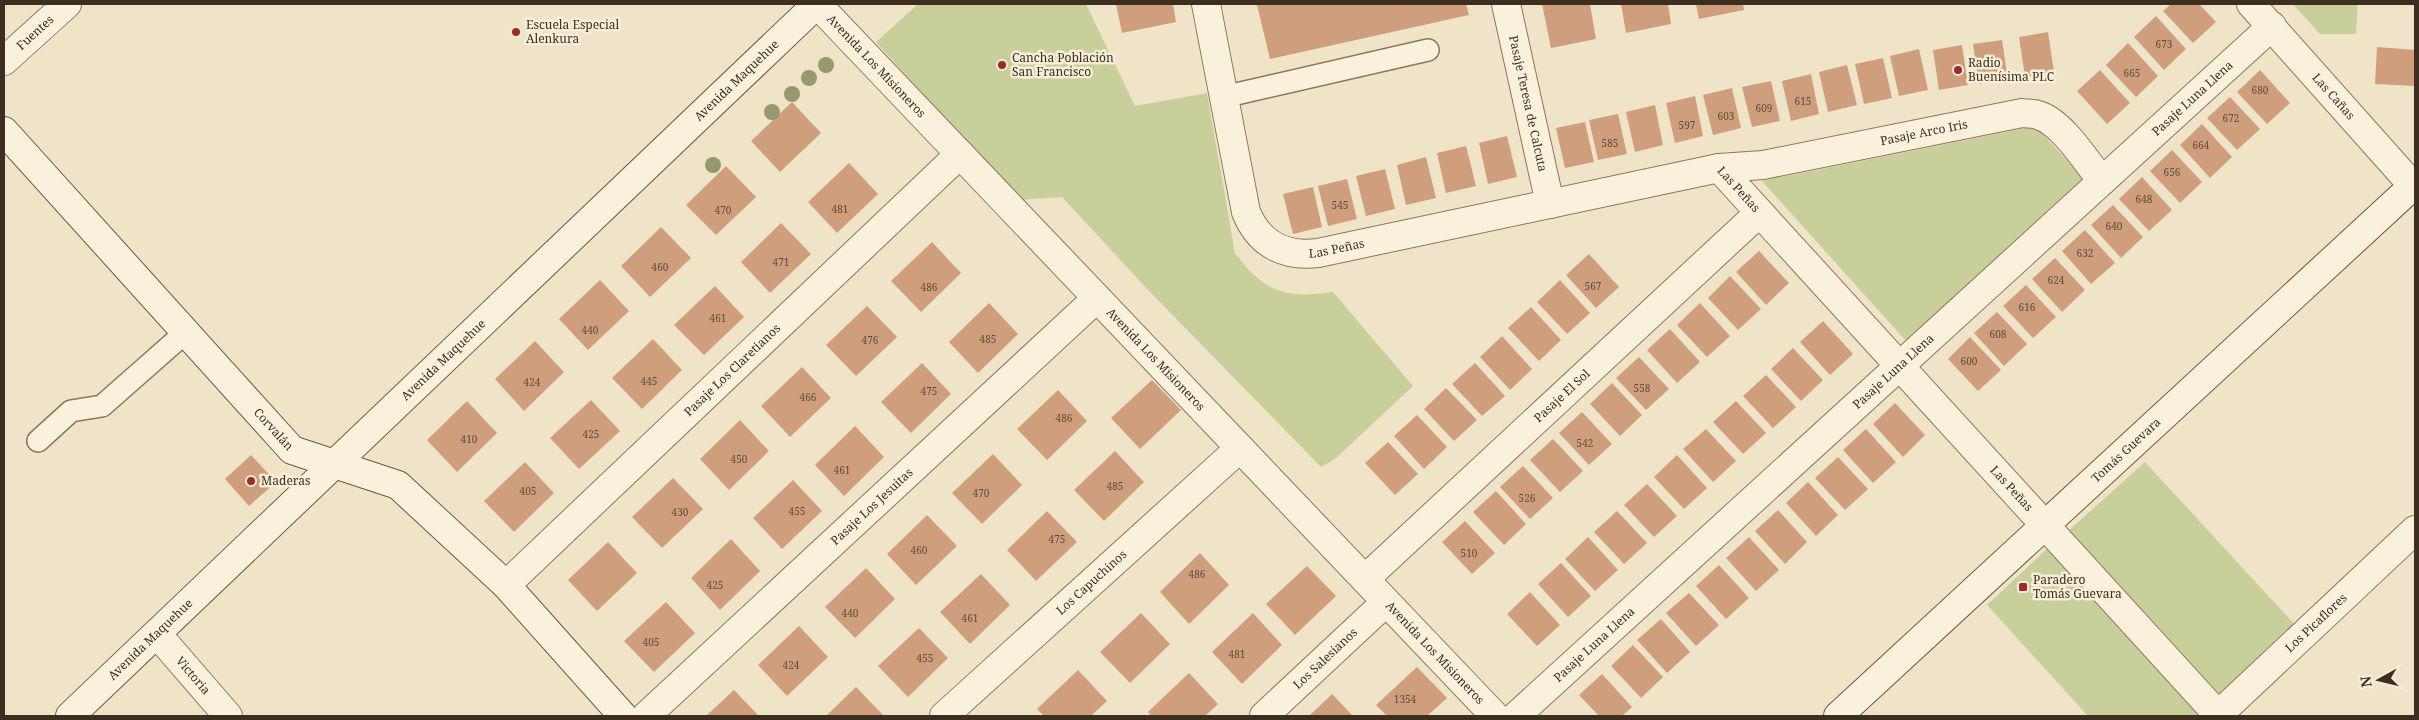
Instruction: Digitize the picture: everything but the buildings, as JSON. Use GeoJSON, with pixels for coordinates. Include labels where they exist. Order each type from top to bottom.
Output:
{"type":"FeatureCollection","features":[{"type":"Feature","properties":{"kind":"street","name":"Fuentes"},"geometry":{"type":"LineString","coordinates":[[4,61],[67,4]]}},
{"type":"Feature","properties":{"kind":"street","name":"Avenida Los Misioneros"},"geometry":{"type":"LineString","coordinates":[[817,4],[1495,716]]}},
{"type":"Feature","properties":{"kind":"street","name":"Avenida Maquehue"},"geometry":{"type":"LineString","coordinates":[[70,716],[337,464],[817,4]]}},
{"type":"Feature","properties":{"kind":"street","name":"Las Peñas"},"geometry":{"type":"LineString","coordinates":[[1206,4],[1223,97],[1249,219],[1261,238],[1287,253],[1303,255],[1318,253],[1718,168],[2218,716]]}},
{"type":"Feature","properties":{"kind":"street","name":"Pasaje Teresa de Calcuta"},"geometry":{"type":"LineString","coordinates":[[1506,4],[1550,204]]}},
{"type":"Feature","properties":{"kind":"street","name":"Las Cañas"},"geometry":{"type":"LineString","coordinates":[[2251,4],[2415,186]]}},
{"type":"Feature","properties":{"kind":"street","name":"Pasaje Luna Llena"},"geometry":{"type":"LineString","coordinates":[[1516,716],[2272,26]]}},
{"type":"Feature","properties":{"kind":"street","name":"Pasaje Arco Iris"},"geometry":{"type":"LineString","coordinates":[[1718,168],[1763,165],[2022,113],[2037,114],[2050,120],[2064,134],[2102,181]]}},
{"type":"Feature","properties":{"kind":"street","name":"Corvalán"},"geometry":{"type":"LineString","coordinates":[[4,131],[292,450],[398,485],[506,585],[623,716]]}},
{"type":"Feature","properties":{"kind":"street","name":"Pasaje Los Claretianos"},"geometry":{"type":"LineString","coordinates":[[506,585],[960,154]]}},
{"type":"Feature","properties":{"kind":"street","name":"Tomás Guevara"},"geometry":{"type":"LineString","coordinates":[[1838,716],[2415,186]]}},
{"type":"Feature","properties":{"kind":"street","name":"Pasaje El Sol"},"geometry":{"type":"LineString","coordinates":[[1365,579],[1759,213]]}},
{"type":"Feature","properties":{"kind":"street","name":"Pasaje Los Jesuitas"},"geometry":{"type":"LineString","coordinates":[[646,716],[1097,298]]}},
{"type":"Feature","properties":{"kind":"street","name":"Los Capuchinos"},"geometry":{"type":"LineString","coordinates":[[944,716],[1240,448]]}},
{"type":"Feature","properties":{"kind":"street","name":"Los Picaflores"},"geometry":{"type":"LineString","coordinates":[[2218,716],[2415,530]]}},
{"type":"Feature","properties":{"kind":"street","name":"Los Salesianos"},"geometry":{"type":"LineString","coordinates":[[1264,716],[1386,602]]}},
{"type":"Feature","properties":{"kind":"street","name":"Victoria"},"geometry":{"type":"LineString","coordinates":[[157,634],[228,716]]}},
{"type":"Feature","properties":{"kind":"lane"},"geometry":{"type":"LineString","coordinates":[[1223,97],[1428,50]]}},
{"type":"Feature","properties":{"kind":"lane"},"geometry":{"type":"LineString","coordinates":[[38,441],[71,411],[102,406],[186,332]]}},
{"type":"Feature","properties":{"kind":"green space"},"geometry":{"type":"Polygon","coordinates":[[[918,4],[1086,4],[1135,106],[1207,93],[1235,253],[1256,277],[1278,290],[1302,294],[1333,292],[1413,386],[1335,459],[1321,467],[1150,292],[1062,197],[1018,200],[876,42],[918,4]]]}},
{"type":"Feature","properties":{"kind":"green space"},"geometry":{"type":"Polygon","coordinates":[[[2293,4],[2358,4],[2356,34],[2320,34],[2293,4]]]}},
{"type":"Feature","properties":{"kind":"green space"},"geometry":{"type":"Polygon","coordinates":[[[2035,126],[2085,179],[1907,342],[1762,181],[2035,126]]]}},
{"type":"Feature","properties":{"kind":"green space"},"geometry":{"type":"Polygon","coordinates":[[[2145,462],[2298,628],[2222,699],[2067,532],[2145,462]]]}},
{"type":"Feature","properties":{"kind":"green space"},"geometry":{"type":"Polygon","coordinates":[[[2052,544],[2205,716],[2088,716],[1987,605],[2052,544]]]}},
{"type":"Feature","properties":{"kind":"place","name":"Escuela Especial Alenkura"},"geometry":{"type":"Point","coordinates":[516,32]}},
{"type":"Feature","properties":{"kind":"place","name":"Cancha Población San Francisco"},"geometry":{"type":"Point","coordinates":[1002,65]}},
{"type":"Feature","properties":{"kind":"place","name":"Radio Buenísima PLC"},"geometry":{"type":"Point","coordinates":[1958,70]}},
{"type":"Feature","properties":{"kind":"place","name":"Maderas"},"geometry":{"type":"Point","coordinates":[251,481]}},
{"type":"Feature","properties":{"kind":"place","name":"Paradero Tomás Guevara"},"geometry":{"type":"Point","coordinates":[2023,587]}}]}
